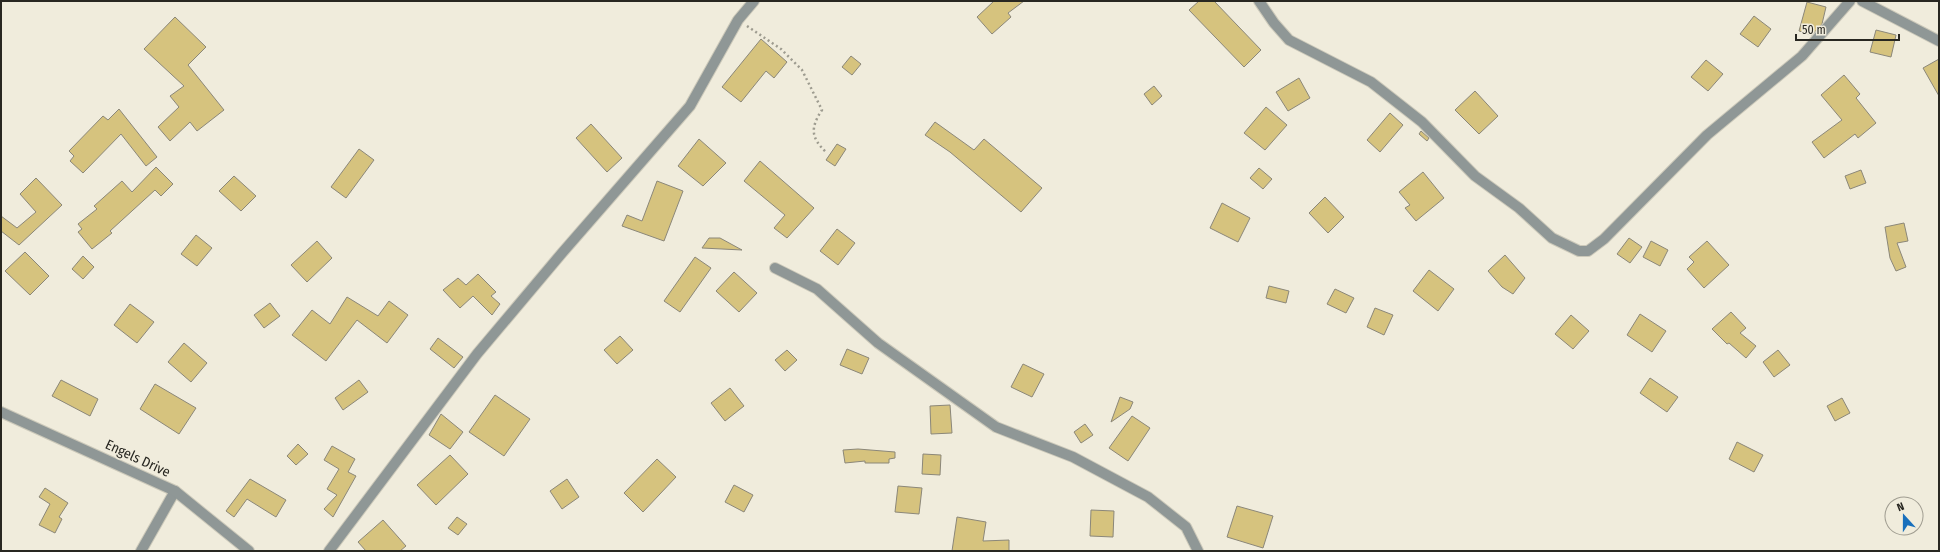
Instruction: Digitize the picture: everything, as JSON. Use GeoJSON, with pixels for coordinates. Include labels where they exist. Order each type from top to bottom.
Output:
{"type":"FeatureCollection","features":[{"type":"Feature","properties":{"kind":"street"},"geometry":{"type":"LineString","coordinates":[[329,551],[477,354],[562,253],[690,106],[738,20],[754,1]]}},
{"type":"Feature","properties":{"kind":"street"},"geometry":{"type":"LineString","coordinates":[[1259,1],[1274,23],[1289,40],[1371,82],[1422,122],[1475,176],[1519,208],[1552,238],[1579,251],[1588,251],[1604,239],[1707,135],[1802,56],[1850,1]]}},
{"type":"Feature","properties":{"kind":"street"},"geometry":{"type":"LineString","coordinates":[[1862,1],[1939,41]]}},
{"type":"Feature","properties":{"kind":"street"},"geometry":{"type":"LineString","coordinates":[[775,268],[817,289],[878,343],[996,427],[1073,457],[1148,497],[1186,527],[1198,551]]}},
{"type":"Feature","properties":{"kind":"street","name":"Engels Drive"},"geometry":{"type":"LineString","coordinates":[[1,412],[175,491],[249,551]]}},
{"type":"Feature","properties":{"kind":"street"},"geometry":{"type":"LineString","coordinates":[[141,551],[175,491]]}},
{"type":"Feature","properties":{"kind":"path"},"geometry":{"type":"LineString","coordinates":[[738,20],[781,50],[802,70],[822,110],[816,119],[814,133],[816,142],[826,152]]}},
{"type":"Feature","properties":{"kind":"building"},"geometry":{"type":"Polygon","coordinates":[[[994,1],[1024,1],[1008,13],[1011,17],[992,34],[977,17],[994,1]]]}},
{"type":"Feature","properties":{"kind":"building"},"geometry":{"type":"Polygon","coordinates":[[[1199,1],[1214,1],[1261,50],[1244,67],[1189,10],[1199,1]]]}},
{"type":"Feature","properties":{"kind":"building"},"geometry":{"type":"Polygon","coordinates":[[[1807,2],[1826,7],[1822,24],[1812,35],[1799,31],[1807,2]]]}},
{"type":"Feature","properties":{"kind":"building"},"geometry":{"type":"Polygon","coordinates":[[[1754,16],[1771,29],[1758,47],[1740,34],[1754,16]]]}},
{"type":"Feature","properties":{"kind":"building"},"geometry":{"type":"Polygon","coordinates":[[[175,17],[206,47],[188,65],[224,110],[197,131],[190,122],[170,141],[158,127],[179,107],[170,96],[184,86],[144,49],[175,17]]]}},
{"type":"Feature","properties":{"kind":"building"},"geometry":{"type":"Polygon","coordinates":[[[1876,30],[1896,35],[1891,57],[1870,52],[1876,30]]]}},
{"type":"Feature","properties":{"kind":"building"},"geometry":{"type":"Polygon","coordinates":[[[761,39],[787,62],[774,78],[766,71],[741,102],[722,87],[761,39]]]}},
{"type":"Feature","properties":{"kind":"building"},"geometry":{"type":"Polygon","coordinates":[[[851,56],[861,64],[852,75],[842,67],[851,56]]]}},
{"type":"Feature","properties":{"kind":"building"},"geometry":{"type":"Polygon","coordinates":[[[1939,59],[1939,96],[1923,68],[1939,59]]]}},
{"type":"Feature","properties":{"kind":"building"},"geometry":{"type":"Polygon","coordinates":[[[1706,60],[1723,74],[1708,91],[1691,77],[1706,60]]]}},
{"type":"Feature","properties":{"kind":"building"},"geometry":{"type":"Polygon","coordinates":[[[1844,75],[1860,94],[1856,98],[1876,123],[1858,138],[1855,134],[1824,158],[1812,142],[1842,120],[1821,95],[1844,75]]]}},
{"type":"Feature","properties":{"kind":"building"},"geometry":{"type":"Polygon","coordinates":[[[1299,78],[1310,98],[1288,111],[1276,92],[1299,78]]]}},
{"type":"Feature","properties":{"kind":"building"},"geometry":{"type":"Polygon","coordinates":[[[1154,86],[1162,96],[1152,105],[1144,94],[1154,86]]]}},
{"type":"Feature","properties":{"kind":"building"},"geometry":{"type":"Polygon","coordinates":[[[1475,91],[1498,116],[1479,134],[1455,110],[1475,91]]]}},
{"type":"Feature","properties":{"kind":"building"},"geometry":{"type":"Polygon","coordinates":[[[1266,107],[1287,125],[1265,150],[1244,133],[1266,107]]]}},
{"type":"Feature","properties":{"kind":"building"},"geometry":{"type":"Polygon","coordinates":[[[119,109],[157,157],[146,166],[121,134],[83,173],[70,161],[74,156],[69,151],[103,116],[108,120],[119,109]]]}},
{"type":"Feature","properties":{"kind":"building"},"geometry":{"type":"Polygon","coordinates":[[[1390,113],[1403,125],[1380,152],[1367,140],[1390,113]]]}},
{"type":"Feature","properties":{"kind":"building"},"geometry":{"type":"Polygon","coordinates":[[[935,122],[974,150],[984,139],[1042,188],[1021,212],[950,152],[925,135],[935,122]]]}},
{"type":"Feature","properties":{"kind":"building"},"geometry":{"type":"Polygon","coordinates":[[[591,124],[622,158],[607,172],[576,138],[591,124]]]}},
{"type":"Feature","properties":{"kind":"building"},"geometry":{"type":"Polygon","coordinates":[[[1421,131],[1429,138],[1427,141],[1419,134],[1421,131]]]}},
{"type":"Feature","properties":{"kind":"building"},"geometry":{"type":"Polygon","coordinates":[[[699,139],[726,163],[703,186],[678,166],[699,139]]]}},
{"type":"Feature","properties":{"kind":"building"},"geometry":{"type":"Polygon","coordinates":[[[837,144],[846,149],[835,166],[826,160],[837,144]]]}},
{"type":"Feature","properties":{"kind":"building"},"geometry":{"type":"Polygon","coordinates":[[[359,149],[374,160],[346,198],[331,187],[359,149]]]}},
{"type":"Feature","properties":{"kind":"building"},"geometry":{"type":"Polygon","coordinates":[[[760,161],[814,208],[787,238],[774,228],[785,215],[744,181],[760,161]]]}},
{"type":"Feature","properties":{"kind":"building"},"geometry":{"type":"Polygon","coordinates":[[[156,167],[173,184],[161,196],[155,190],[110,231],[112,233],[92,249],[78,232],[82,229],[78,224],[97,209],[94,206],[122,181],[132,192],[156,167]]]}},
{"type":"Feature","properties":{"kind":"building"},"geometry":{"type":"Polygon","coordinates":[[[1259,168],[1272,179],[1263,189],[1250,178],[1259,168]]]}},
{"type":"Feature","properties":{"kind":"building"},"geometry":{"type":"Polygon","coordinates":[[[1861,170],[1866,183],[1850,189],[1845,176],[1861,170]]]}},
{"type":"Feature","properties":{"kind":"building"},"geometry":{"type":"Polygon","coordinates":[[[1423,172],[1444,198],[1416,221],[1405,208],[1410,205],[1399,192],[1423,172]]]}},
{"type":"Feature","properties":{"kind":"building"},"geometry":{"type":"Polygon","coordinates":[[[234,176],[256,196],[241,211],[219,191],[234,176]]]}},
{"type":"Feature","properties":{"kind":"building"},"geometry":{"type":"Polygon","coordinates":[[[36,178],[62,205],[19,245],[1,231],[1,216],[17,228],[36,212],[20,194],[36,178]]]}},
{"type":"Feature","properties":{"kind":"building"},"geometry":{"type":"Polygon","coordinates":[[[657,181],[683,191],[664,241],[622,226],[627,215],[642,221],[657,181]]]}},
{"type":"Feature","properties":{"kind":"building"},"geometry":{"type":"Polygon","coordinates":[[[1325,197],[1344,217],[1328,233],[1309,213],[1325,197]]]}},
{"type":"Feature","properties":{"kind":"building"},"geometry":{"type":"Polygon","coordinates":[[[1222,203],[1250,218],[1238,242],[1210,228],[1222,203]]]}},
{"type":"Feature","properties":{"kind":"building"},"geometry":{"type":"Polygon","coordinates":[[[1904,223],[1908,241],[1897,243],[1906,267],[1896,271],[1890,258],[1885,227],[1904,223]]]}},
{"type":"Feature","properties":{"kind":"building"},"geometry":{"type":"Polygon","coordinates":[[[837,229],[855,243],[838,265],[820,251],[837,229]]]}},
{"type":"Feature","properties":{"kind":"building"},"geometry":{"type":"Polygon","coordinates":[[[196,235],[212,248],[197,266],[181,254],[196,235]]]}},
{"type":"Feature","properties":{"kind":"building"},"geometry":{"type":"Polygon","coordinates":[[[709,238],[720,238],[742,250],[702,248],[709,238]]]}},
{"type":"Feature","properties":{"kind":"building"},"geometry":{"type":"Polygon","coordinates":[[[1629,238],[1642,247],[1630,263],[1617,254],[1629,238]]]}},
{"type":"Feature","properties":{"kind":"building"},"geometry":{"type":"Polygon","coordinates":[[[317,241],[332,258],[307,282],[291,265],[317,241]]]}},
{"type":"Feature","properties":{"kind":"building"},"geometry":{"type":"Polygon","coordinates":[[[1651,241],[1668,250],[1660,266],[1643,257],[1651,241]]]}},
{"type":"Feature","properties":{"kind":"building"},"geometry":{"type":"Polygon","coordinates":[[[1707,241],[1729,265],[1704,288],[1687,269],[1694,262],[1689,257],[1707,241]]]}},
{"type":"Feature","properties":{"kind":"building"},"geometry":{"type":"Polygon","coordinates":[[[25,252],[49,276],[30,295],[5,271],[25,252]]]}},
{"type":"Feature","properties":{"kind":"building"},"geometry":{"type":"Polygon","coordinates":[[[1505,255],[1525,278],[1513,294],[1502,287],[1488,271],[1505,255]]]}},
{"type":"Feature","properties":{"kind":"building"},"geometry":{"type":"Polygon","coordinates":[[[83,256],[94,267],[83,279],[72,269],[83,256]]]}},
{"type":"Feature","properties":{"kind":"building"},"geometry":{"type":"Polygon","coordinates":[[[695,257],[711,268],[680,312],[664,301],[695,257]]]}},
{"type":"Feature","properties":{"kind":"building"},"geometry":{"type":"Polygon","coordinates":[[[1429,270],[1454,289],[1438,311],[1413,291],[1429,270]]]}},
{"type":"Feature","properties":{"kind":"building"},"geometry":{"type":"Polygon","coordinates":[[[734,272],[757,293],[739,312],[716,291],[734,272]]]}},
{"type":"Feature","properties":{"kind":"building"},"geometry":{"type":"Polygon","coordinates":[[[478,274],[496,292],[491,296],[500,304],[492,315],[473,296],[460,308],[443,290],[458,278],[466,285],[478,274]]]}},
{"type":"Feature","properties":{"kind":"building"},"geometry":{"type":"Polygon","coordinates":[[[1269,286],[1289,291],[1286,303],[1266,298],[1269,286]]]}},
{"type":"Feature","properties":{"kind":"building"},"geometry":{"type":"Polygon","coordinates":[[[1335,289],[1354,298],[1346,313],[1327,304],[1335,289]]]}},
{"type":"Feature","properties":{"kind":"building"},"geometry":{"type":"Polygon","coordinates":[[[347,297],[378,316],[389,301],[408,315],[387,343],[357,320],[326,361],[292,335],[312,310],[330,324],[347,297]]]}},
{"type":"Feature","properties":{"kind":"building"},"geometry":{"type":"Polygon","coordinates":[[[270,303],[280,316],[264,328],[254,315],[270,303]]]}},
{"type":"Feature","properties":{"kind":"building"},"geometry":{"type":"Polygon","coordinates":[[[130,304],[154,322],[137,343],[114,325],[130,304]]]}},
{"type":"Feature","properties":{"kind":"building"},"geometry":{"type":"Polygon","coordinates":[[[1375,308],[1393,315],[1384,335],[1367,327],[1375,308]]]}},
{"type":"Feature","properties":{"kind":"building"},"geometry":{"type":"Polygon","coordinates":[[[1731,312],[1746,328],[1740,333],[1756,346],[1746,358],[1729,343],[1727,344],[1712,329],[1731,312]]]}},
{"type":"Feature","properties":{"kind":"building"},"geometry":{"type":"Polygon","coordinates":[[[1640,314],[1666,331],[1652,352],[1627,335],[1640,314]]]}},
{"type":"Feature","properties":{"kind":"building"},"geometry":{"type":"Polygon","coordinates":[[[1571,315],[1589,331],[1573,349],[1555,334],[1571,315]]]}},
{"type":"Feature","properties":{"kind":"building"},"geometry":{"type":"Polygon","coordinates":[[[620,336],[633,350],[617,364],[604,350],[620,336]]]}},
{"type":"Feature","properties":{"kind":"building"},"geometry":{"type":"Polygon","coordinates":[[[438,338],[463,357],[454,368],[430,349],[438,338]]]}},
{"type":"Feature","properties":{"kind":"building"},"geometry":{"type":"Polygon","coordinates":[[[184,343],[207,363],[191,382],[168,362],[184,343]]]}},
{"type":"Feature","properties":{"kind":"building"},"geometry":{"type":"Polygon","coordinates":[[[847,349],[869,358],[862,374],[840,365],[847,349]]]}},
{"type":"Feature","properties":{"kind":"building"},"geometry":{"type":"Polygon","coordinates":[[[787,350],[797,360],[785,371],[775,360],[787,350]]]}},
{"type":"Feature","properties":{"kind":"building"},"geometry":{"type":"Polygon","coordinates":[[[1778,350],[1790,365],[1774,377],[1763,362],[1778,350]]]}},
{"type":"Feature","properties":{"kind":"building"},"geometry":{"type":"Polygon","coordinates":[[[1023,364],[1044,374],[1032,397],[1011,387],[1023,364]]]}},
{"type":"Feature","properties":{"kind":"building"},"geometry":{"type":"Polygon","coordinates":[[[1650,378],[1678,397],[1667,412],[1640,393],[1650,378]]]}},
{"type":"Feature","properties":{"kind":"building"},"geometry":{"type":"Polygon","coordinates":[[[61,380],[98,399],[90,416],[52,396],[61,380]]]}},
{"type":"Feature","properties":{"kind":"building"},"geometry":{"type":"Polygon","coordinates":[[[359,380],[368,392],[343,410],[335,398],[359,380]]]}},
{"type":"Feature","properties":{"kind":"building"},"geometry":{"type":"Polygon","coordinates":[[[155,384],[196,408],[179,434],[140,409],[155,384]]]}},
{"type":"Feature","properties":{"kind":"building"},"geometry":{"type":"Polygon","coordinates":[[[730,388],[744,406],[725,421],[711,403],[730,388]]]}},
{"type":"Feature","properties":{"kind":"building"},"geometry":{"type":"Polygon","coordinates":[[[495,395],[530,419],[504,456],[469,432],[495,395]]]}},
{"type":"Feature","properties":{"kind":"building"},"geometry":{"type":"Polygon","coordinates":[[[1120,397],[1133,402],[1130,409],[1111,422],[1120,397]]]}},
{"type":"Feature","properties":{"kind":"building"},"geometry":{"type":"Polygon","coordinates":[[[1842,398],[1850,413],[1835,421],[1827,406],[1842,398]]]}},
{"type":"Feature","properties":{"kind":"building"},"geometry":{"type":"Polygon","coordinates":[[[950,405],[952,433],[931,434],[930,406],[950,405]]]}},
{"type":"Feature","properties":{"kind":"building"},"geometry":{"type":"Polygon","coordinates":[[[441,414],[463,432],[450,449],[429,435],[441,414]]]}},
{"type":"Feature","properties":{"kind":"building"},"geometry":{"type":"Polygon","coordinates":[[[1132,416],[1150,428],[1128,461],[1109,448],[1132,416]]]}},
{"type":"Feature","properties":{"kind":"building"},"geometry":{"type":"Polygon","coordinates":[[[1085,424],[1093,435],[1081,443],[1074,432],[1085,424]]]}},
{"type":"Feature","properties":{"kind":"building"},"geometry":{"type":"Polygon","coordinates":[[[1737,442],[1763,455],[1754,472],[1729,459],[1737,442]]]}},
{"type":"Feature","properties":{"kind":"building"},"geometry":{"type":"Polygon","coordinates":[[[298,444],[308,454],[296,465],[287,456],[298,444]]]}},
{"type":"Feature","properties":{"kind":"building"},"geometry":{"type":"Polygon","coordinates":[[[332,446],[355,459],[348,472],[356,476],[333,517],[324,509],[337,495],[327,489],[339,469],[324,460],[332,446]]]}},
{"type":"Feature","properties":{"kind":"building"},"geometry":{"type":"Polygon","coordinates":[[[858,449],[895,452],[895,458],[889,459],[889,463],[865,463],[865,461],[845,463],[843,450],[858,449]]]}},
{"type":"Feature","properties":{"kind":"building"},"geometry":{"type":"Polygon","coordinates":[[[923,454],[941,455],[940,475],[922,474],[923,454]]]}},
{"type":"Feature","properties":{"kind":"building"},"geometry":{"type":"Polygon","coordinates":[[[450,455],[468,474],[436,505],[417,485],[450,455]]]}},
{"type":"Feature","properties":{"kind":"building"},"geometry":{"type":"Polygon","coordinates":[[[657,459],[676,477],[643,512],[624,493],[657,459]]]}},
{"type":"Feature","properties":{"kind":"building"},"geometry":{"type":"Polygon","coordinates":[[[250,479],[286,500],[276,517],[247,499],[234,517],[226,511],[250,479]]]}},
{"type":"Feature","properties":{"kind":"building"},"geometry":{"type":"Polygon","coordinates":[[[567,479],[579,497],[562,509],[550,491],[567,479]]]}},
{"type":"Feature","properties":{"kind":"building"},"geometry":{"type":"Polygon","coordinates":[[[734,485],[753,495],[744,512],[725,502],[734,485]]]}},
{"type":"Feature","properties":{"kind":"building"},"geometry":{"type":"Polygon","coordinates":[[[898,486],[922,488],[919,514],[895,512],[898,486]]]}},
{"type":"Feature","properties":{"kind":"building"},"geometry":{"type":"Polygon","coordinates":[[[45,488],[68,503],[59,517],[62,519],[55,533],[39,525],[50,504],[39,497],[45,488]]]}},
{"type":"Feature","properties":{"kind":"building"},"geometry":{"type":"Polygon","coordinates":[[[1237,506],[1273,516],[1263,548],[1227,537],[1237,506]]]}},
{"type":"Feature","properties":{"kind":"building"},"geometry":{"type":"Polygon","coordinates":[[[1091,510],[1114,511],[1113,537],[1090,536],[1091,510]]]}},
{"type":"Feature","properties":{"kind":"building"},"geometry":{"type":"Polygon","coordinates":[[[457,517],[467,524],[458,535],[448,528],[457,517]]]}},
{"type":"Feature","properties":{"kind":"building"},"geometry":{"type":"Polygon","coordinates":[[[957,517],[986,522],[983,541],[1009,540],[1009,551],[952,551],[957,517]]]}},
{"type":"Feature","properties":{"kind":"building"},"geometry":{"type":"Polygon","coordinates":[[[383,520],[406,546],[400,551],[366,551],[358,542],[383,520]]]}}]}
